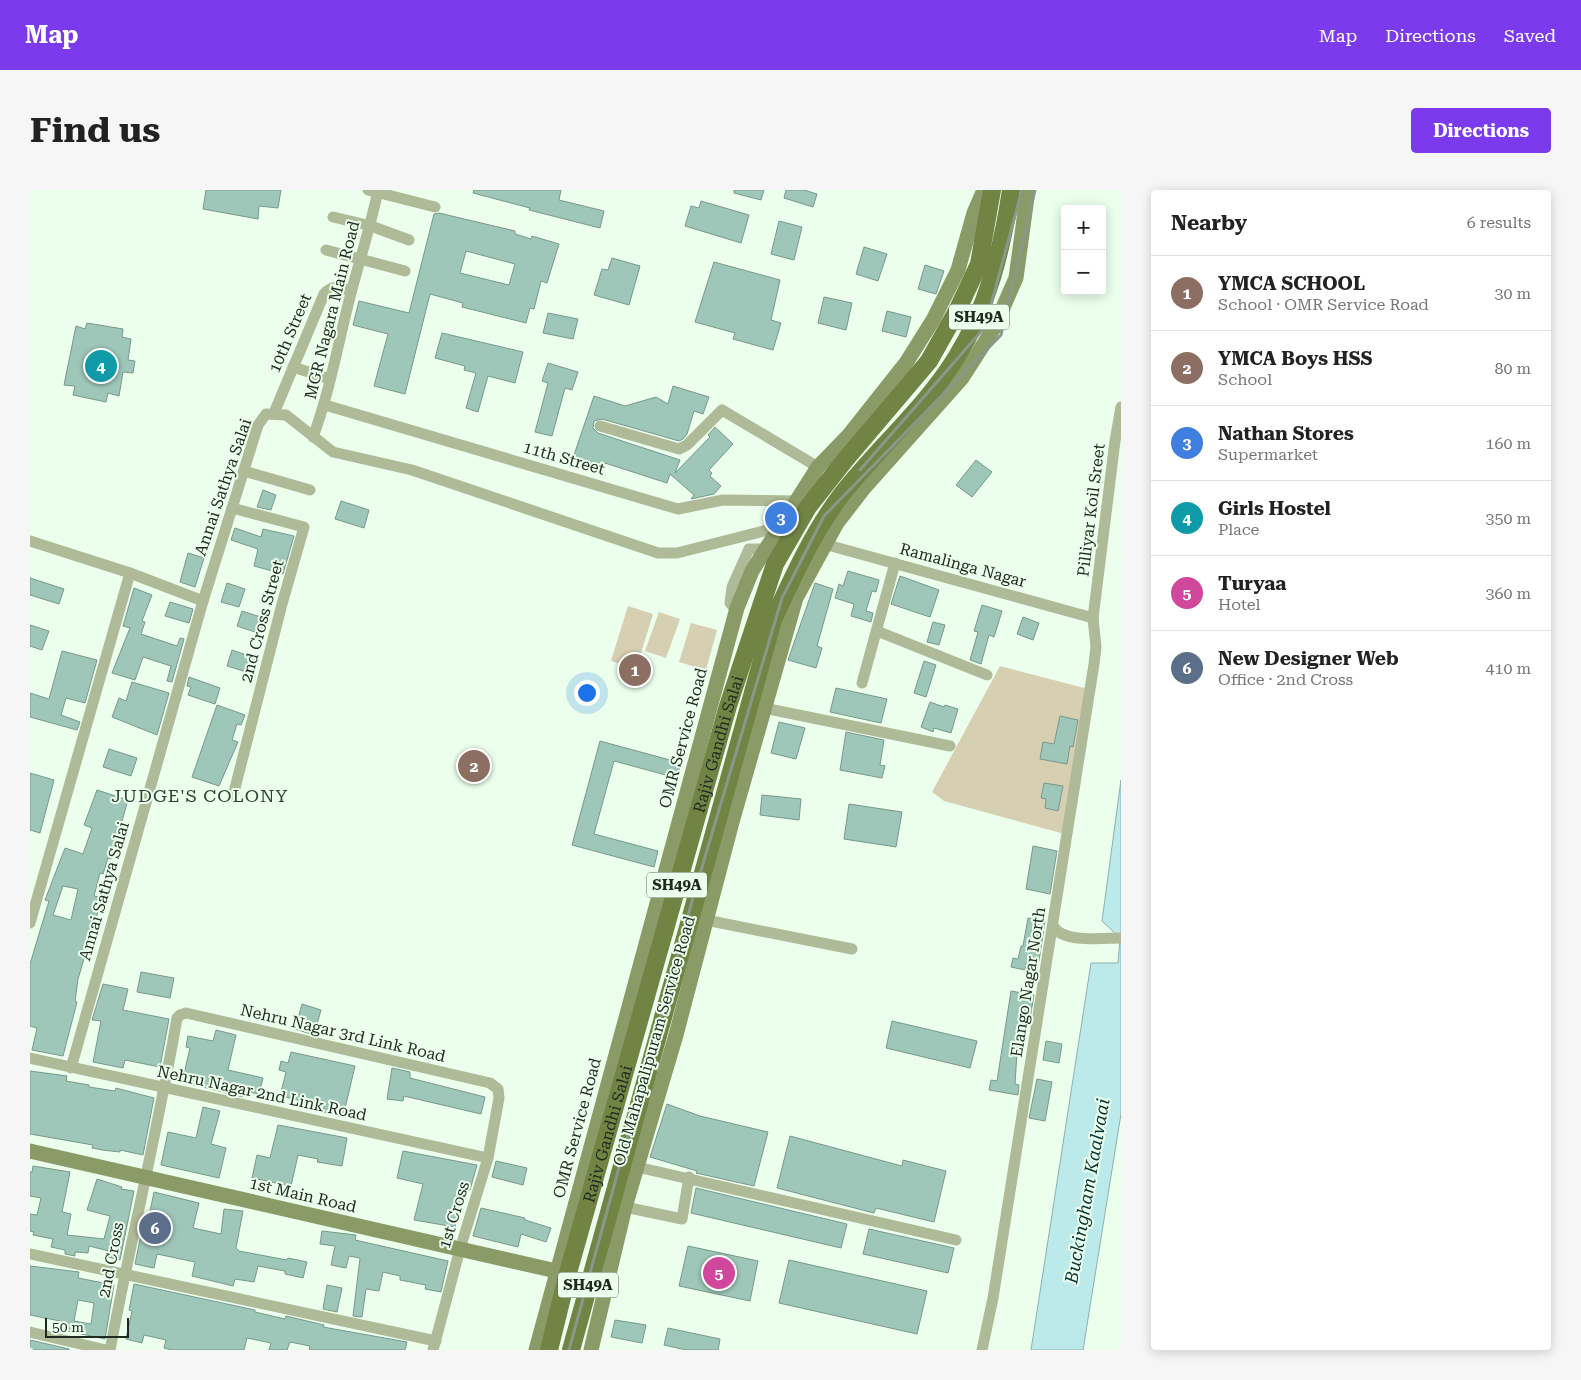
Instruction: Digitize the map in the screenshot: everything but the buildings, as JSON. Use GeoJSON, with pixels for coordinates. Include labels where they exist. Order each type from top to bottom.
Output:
{"type":"FeatureCollection","features":[{"type":"Feature","properties":{"kind":"main road","name":"Rajiv Gandhi Salai"},"geometry":{"type":"LineString","coordinates":[[549,1350],[562,1272],[585,1189],[676,889],[728,706],[775,564],[808,507],[929,361],[957,312],[979,264],[992,190]]}},
{"type":"Feature","properties":{"kind":"main road","name":"Rajiv Gandhi Salai"},"geometry":{"type":"LineString","coordinates":[[571,1350],[607,1220],[619,1201],[697,895],[774,620],[800,561],[824,538],[842,495],[905,424],[956,358],[979,315],[996,271],[1011,190]]}},
{"type":"Feature","properties":{"kind":"main road"},"geometry":{"type":"LineString","coordinates":[[856,426],[859,444]]}},
{"type":"Feature","properties":{"kind":"main road"},"geometry":{"type":"LineString","coordinates":[[676,889],[697,895]]}},
{"type":"Feature","properties":{"kind":"main road"},"geometry":{"type":"LineString","coordinates":[[585,1189],[619,1201]]}},
{"type":"Feature","properties":{"kind":"main road"},"geometry":{"type":"LineString","coordinates":[[579,1212],[607,1220]]}},
{"type":"Feature","properties":{"kind":"street","name":"OMR Service Road"},"geometry":{"type":"LineString","coordinates":[[585,1189],[736,610],[752,571],[818,468],[856,426],[906,363],[933,320],[958,270],[974,213],[984,190]]}},
{"type":"Feature","properties":{"kind":"street","name":"Old Mahapalipuram Service Road"},"geometry":{"type":"LineString","coordinates":[[594,1350],[619,1201],[638,1167],[796,598],[824,538],[864,488],[962,378],[994,328],[1016,278],[1028,190]]}},
{"type":"Feature","properties":{"kind":"street"},"geometry":{"type":"LineString","coordinates":[[375,191],[435,207]]}},
{"type":"Feature","properties":{"kind":"street","name":"MGR Nagara Main Road"},"geometry":{"type":"LineString","coordinates":[[314,437],[325,405],[351,291],[371,226],[375,191]]}},
{"type":"Feature","properties":{"kind":"street"},"geometry":{"type":"LineString","coordinates":[[333,217],[371,226],[409,240]]}},
{"type":"Feature","properties":{"kind":"street"},"geometry":{"type":"LineString","coordinates":[[326,250],[405,271]]}},
{"type":"Feature","properties":{"kind":"street","name":"10th Street"},"geometry":{"type":"LineString","coordinates":[[274,413],[324,294],[330,287],[338,286],[351,291]]}},
{"type":"Feature","properties":{"kind":"street"},"geometry":{"type":"LineString","coordinates":[[293,368],[330,379]]}},
{"type":"Feature","properties":{"kind":"street","name":"11th Street"},"geometry":{"type":"LineString","coordinates":[[325,405],[678,509],[722,500],[798,501]]}},
{"type":"Feature","properties":{"kind":"street","name":"Pilliyar Koil Sreet"},"geometry":{"type":"LineString","coordinates":[[1094,618],[1115,441],[1121,407]]}},
{"type":"Feature","properties":{"kind":"street"},"geometry":{"type":"LineString","coordinates":[[600,426],[679,449],[687,445],[722,410],[750,425],[818,468]]}},
{"type":"Feature","properties":{"kind":"street","name":"Annai Sathya Salai"},"geometry":{"type":"LineString","coordinates":[[71,1068],[203,601],[258,425],[266,414],[286,415],[333,452],[412,470],[658,553],[677,553],[780,527]]}},
{"type":"Feature","properties":{"kind":"street"},"geometry":{"type":"LineString","coordinates":[[244,471],[310,490]]}},
{"type":"Feature","properties":{"kind":"street","name":"2nd Cross Street"},"geometry":{"type":"LineString","coordinates":[[232,508],[304,527],[282,604],[233,796]]}},
{"type":"Feature","properties":{"kind":"street","name":"Ramalinga Nagar"},"geometry":{"type":"LineString","coordinates":[[824,538],[895,563],[1094,618]]}},
{"type":"Feature","properties":{"kind":"street"},"geometry":{"type":"LineString","coordinates":[[30,541],[130,573],[203,601]]}},
{"type":"Feature","properties":{"kind":"street"},"geometry":{"type":"LineString","coordinates":[[862,684],[895,563]]}},
{"type":"Feature","properties":{"kind":"street"},"geometry":{"type":"LineString","coordinates":[[30,923],[130,573]]}},
{"type":"Feature","properties":{"kind":"street","name":"Elango Nagar North"},"geometry":{"type":"LineString","coordinates":[[982,1350],[993,1298],[1054,927],[1094,664],[1096,647],[1094,618]]}},
{"type":"Feature","properties":{"kind":"street"},"geometry":{"type":"LineString","coordinates":[[877,631],[987,675]]}},
{"type":"Feature","properties":{"kind":"street"},"geometry":{"type":"LineString","coordinates":[[764,708],[950,746]]}},
{"type":"Feature","properties":{"kind":"street"},"geometry":{"type":"LineString","coordinates":[[706,920],[852,949]]}},
{"type":"Feature","properties":{"kind":"street"},"geometry":{"type":"LineString","coordinates":[[1054,927],[1062,934],[1083,939],[1121,938]]}},
{"type":"Feature","properties":{"kind":"street","name":"Nehru Nagar 3rd Link Road"},"geometry":{"type":"LineString","coordinates":[[165,1088],[177,1018],[180,1015],[186,1014],[490,1083],[498,1089]]}},
{"type":"Feature","properties":{"kind":"street","name":"Nehru Nagar 2nd Link Road"},"geometry":{"type":"LineString","coordinates":[[30,1058],[488,1158]]}},
{"type":"Feature","properties":{"kind":"street","name":"2nd Cross"},"geometry":{"type":"LineString","coordinates":[[108,1350],[144,1177],[165,1088]]}},
{"type":"Feature","properties":{"kind":"street","name":"1st Cross"},"geometry":{"type":"LineString","coordinates":[[434,1345],[460,1249],[488,1158],[499,1098],[498,1089]]}},
{"type":"Feature","properties":{"kind":"street","name":"1st Main Road"},"geometry":{"type":"LineString","coordinates":[[30,1151],[562,1272]]}},
{"type":"Feature","properties":{"kind":"street"},"geometry":{"type":"LineString","coordinates":[[638,1167],[690,1177],[956,1240]]}},
{"type":"Feature","properties":{"kind":"street"},"geometry":{"type":"LineString","coordinates":[[619,1201],[682,1219],[690,1177]]}},
{"type":"Feature","properties":{"kind":"street"},"geometry":{"type":"LineString","coordinates":[[30,1254],[434,1345]]}},
{"type":"Feature","properties":{"kind":"street"},"geometry":{"type":"LineString","coordinates":[[536,1350],[562,1272]]}},
{"type":"Feature","properties":{"kind":"street"},"geometry":{"type":"LineString","coordinates":[[30,1332],[108,1350]]}},
{"type":"Feature","properties":{"kind":"shaded area"},"geometry":{"type":"Polygon","coordinates":[[[628,606],[653,614],[636,669],[611,661],[628,606]]]}},
{"type":"Feature","properties":{"kind":"shaded area"},"geometry":{"type":"Polygon","coordinates":[[[659,612],[680,619],[666,658],[645,651],[659,612]]]}},
{"type":"Feature","properties":{"kind":"shaded area"},"geometry":{"type":"Polygon","coordinates":[[[691,623],[717,630],[706,670],[679,662],[691,623]]]}},
{"type":"Feature","properties":{"kind":"shaded area"},"geometry":{"type":"Polygon","coordinates":[[[1000,666],[1092,690],[1072,836],[944,801],[932,792],[1000,666]]]}},
{"type":"Feature","properties":{"kind":"water","name":"Buckingham Kaalvaai"},"geometry":{"type":"Polygon","coordinates":[[[1121,780],[1121,1114],[1083,1350],[1031,1350],[1091,963],[1118,963],[1120,938],[1102,921],[1121,780]]]}},
{"type":"Feature","properties":{"kind":"railway"},"geometry":{"type":"LineString","coordinates":[[860,470],[985,327],[1022,190]]}},
{"type":"Feature","properties":{"kind":"railway"},"geometry":{"type":"LineString","coordinates":[[569,1350],[694,894],[782,598],[824,516],[1001,335],[1035,190]]}},
{"type":"Feature","properties":{"kind":"place","name":"Girls Hostel"},"geometry":{"type":"Point","coordinates":[101,366]}},
{"type":"Feature","properties":{"kind":"place","name":"Nathan Stores"},"geometry":{"type":"Point","coordinates":[781,518]}},
{"type":"Feature","properties":{"kind":"place","name":"YMCA SCHOOL"},"geometry":{"type":"Point","coordinates":[635,670]}},
{"type":"Feature","properties":{"kind":"place","name":"YMCA Boys HSS"},"geometry":{"type":"Point","coordinates":[474,766]}},
{"type":"Feature","properties":{"kind":"place","name":"New Designer Web"},"geometry":{"type":"Point","coordinates":[155,1228]}},
{"type":"Feature","properties":{"kind":"place","name":"Turyaa"},"geometry":{"type":"Point","coordinates":[719,1273]}},
{"type":"Feature","properties":{"kind":"district","name":"JUDGE'S COLONY"},"geometry":{"type":"Point","coordinates":[200,795]}}]}
